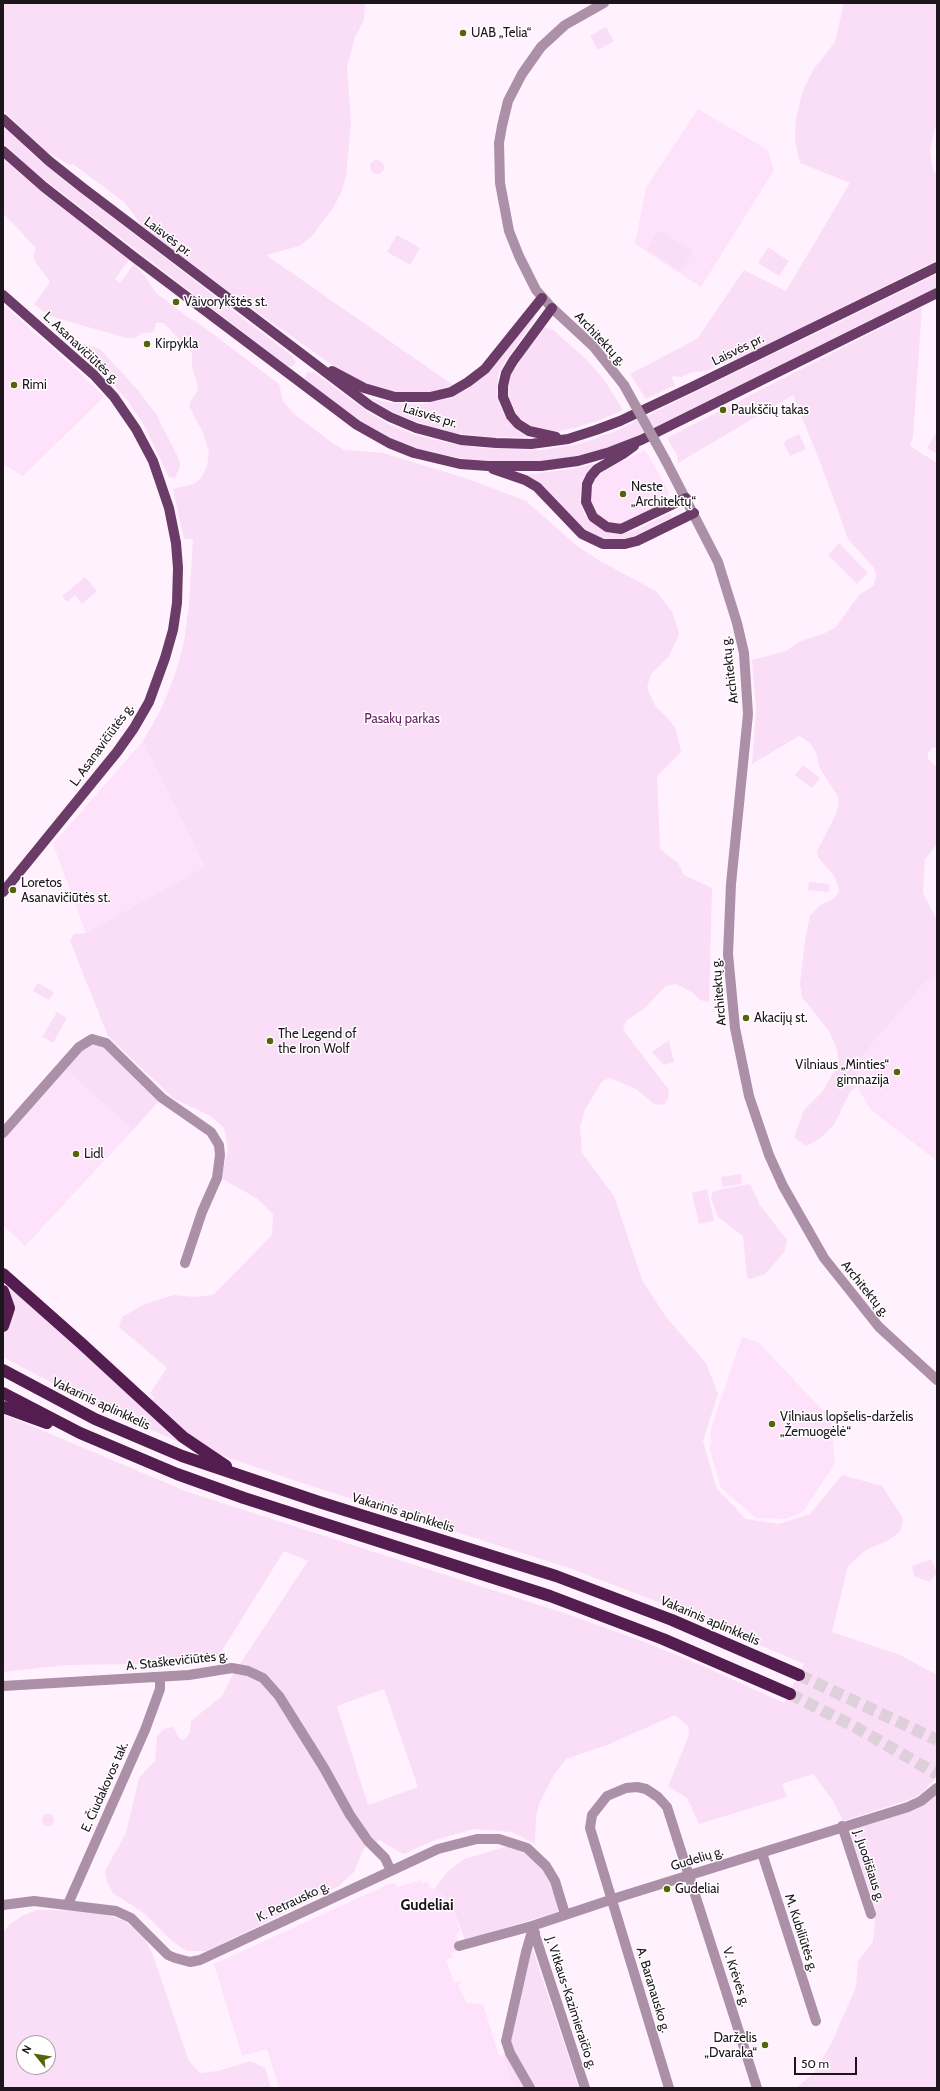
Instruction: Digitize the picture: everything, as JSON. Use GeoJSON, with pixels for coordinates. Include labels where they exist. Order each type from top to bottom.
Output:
{"type":"FeatureCollection","features":[{"type":"Feature","properties":{"kind":"highway"},"geometry":{"type":"LineString","coordinates":[[3,1274],[183,1437],[200,1450],[250,1480]]}},
{"type":"Feature","properties":{"kind":"highway"},"geometry":{"type":"LineString","coordinates":[[3,1291],[8,1308],[3,1326]]}},
{"type":"Feature","properties":{"kind":"highway","name":"Vakarinis aplinkkelis"},"geometry":{"type":"LineString","coordinates":[[3,1370],[52,1397],[130,1434],[182,1456],[250,1480],[570,1581],[672,1620],[799,1675]]}},
{"type":"Feature","properties":{"kind":"highway"},"geometry":{"type":"LineString","coordinates":[[3,1393],[80,1433],[132,1456],[244,1498],[472,1570],[608,1617],[711,1659],[790,1694]]}},
{"type":"Feature","properties":{"kind":"highway"},"geometry":{"type":"LineString","coordinates":[[3,1407],[36,1420],[80,1433]]}},
{"type":"Feature","properties":{"kind":"main road","name":"Laisvės pr."},"geometry":{"type":"LineString","coordinates":[[3,119],[49,161],[369,405],[390,417],[435,434],[461,440],[531,444],[568,439],[627,418],[937,268]]}},
{"type":"Feature","properties":{"kind":"main road"},"geometry":{"type":"LineString","coordinates":[[3,151],[44,187],[122,248],[357,426],[414,454],[460,464],[488,466],[541,466],[578,460],[641,440],[937,293]]}},
{"type":"Feature","properties":{"kind":"main road","name":"L. Asanavičiūtės g."},"geometry":{"type":"LineString","coordinates":[[3,295],[94,375],[114,397],[136,429],[153,461],[169,508],[176,543],[178,568],[177,603],[173,630],[165,658],[149,702],[134,728],[116,752],[3,892]]}},
{"type":"Feature","properties":{"kind":"main road"},"geometry":{"type":"LineString","coordinates":[[298,351],[364,388],[380,394],[412,398],[430,397],[451,392],[468,382],[485,369],[542,298]]}},
{"type":"Feature","properties":{"kind":"main road"},"geometry":{"type":"LineString","coordinates":[[552,308],[513,361],[506,373],[503,386],[503,397],[511,416],[518,424],[529,431],[546,436],[568,439]]}},
{"type":"Feature","properties":{"kind":"main road"},"geometry":{"type":"LineString","coordinates":[[641,440],[623,454],[597,469],[591,476],[587,484],[586,502],[593,517],[607,527],[621,529],[686,498]]}},
{"type":"Feature","properties":{"kind":"main road"},"geometry":{"type":"LineString","coordinates":[[488,466],[525,480],[537,487],[582,534],[603,544],[625,544],[637,541],[694,513]]}},
{"type":"Feature","properties":{"kind":"street","name":"Architektų g."},"geometry":{"type":"LineString","coordinates":[[604,3],[565,25],[541,47],[530,60],[514,88],[508,101],[502,126],[499,162],[500,183],[504,207],[510,231],[519,256],[542,298],[593,346],[624,385],[694,513],[718,562],[727,589],[744,652],[748,714],[731,884],[728,954],[735,1028],[749,1096],[769,1155],[796,1211],[820,1252],[874,1322],[911,1358],[937,1380]]}},
{"type":"Feature","properties":{"kind":"street"},"geometry":{"type":"LineString","coordinates":[[3,1133],[78,1047],[92,1039],[106,1043],[162,1098],[211,1132],[219,1145],[220,1156],[217,1178],[202,1212],[184,1263]]}},
{"type":"Feature","properties":{"kind":"street","name":"A. Staškevičiūtės g."},"geometry":{"type":"LineString","coordinates":[[3,1686],[160,1678],[232,1668],[248,1671],[263,1678],[279,1696],[324,1768],[350,1815],[368,1841],[385,1858],[392,1871]]}},
{"type":"Feature","properties":{"kind":"street","name":"E. Čiudakovos tak."},"geometry":{"type":"LineString","coordinates":[[68,1904],[145,1730],[160,1689],[160,1678]]}},
{"type":"Feature","properties":{"kind":"street","name":"V. Krėvės g."},"geometry":{"type":"LineString","coordinates":[[613,1899],[590,1828],[592,1814],[607,1796],[620,1789],[637,1787],[653,1793],[667,1807],[757,2088]]}},
{"type":"Feature","properties":{"kind":"street","name":"Gudelių g."},"geometry":{"type":"LineString","coordinates":[[459,1946],[533,1930],[566,1914],[762,1853],[842,1826],[908,1807],[921,1801],[937,1788]]}},
{"type":"Feature","properties":{"kind":"street","name":"J. Juodišiaus g."},"geometry":{"type":"LineString","coordinates":[[842,1826],[871,1914]]}},
{"type":"Feature","properties":{"kind":"street","name":"K. Petrausko g."},"geometry":{"type":"LineString","coordinates":[[3,1905],[34,1902],[68,1904],[107,1909],[124,1914],[138,1925],[168,1954],[175,1958],[190,1962],[200,1960],[438,1849],[476,1839],[499,1839],[510,1841],[527,1848],[546,1866],[555,1881],[566,1914]]}},
{"type":"Feature","properties":{"kind":"street","name":"M. Kubiliūtės g."},"geometry":{"type":"LineString","coordinates":[[762,1853],[816,2021]]}},
{"type":"Feature","properties":{"kind":"street","name":"A. Baranausko g."},"geometry":{"type":"LineString","coordinates":[[613,1899],[669,2088]]}},
{"type":"Feature","properties":{"kind":"street"},"geometry":{"type":"LineString","coordinates":[[530,2088],[510,2053],[506,2041],[526,1952],[533,1930]]}},
{"type":"Feature","properties":{"kind":"street","name":"J. Vitkaus-Kazimieraičio g."},"geometry":{"type":"LineString","coordinates":[[533,1930],[585,2088]]}},
{"type":"Feature","properties":{"kind":"shaded area"},"geometry":{"type":"Polygon","coordinates":[[[698,109],[768,150],[774,170],[701,287],[635,244],[646,188],[698,109]]]}},
{"type":"Feature","properties":{"kind":"shaded area"},"geometry":{"type":"Polygon","coordinates":[[[3,305],[80,373],[104,397],[23,476],[3,464],[3,305]]]}},
{"type":"Feature","properties":{"kind":"shaded area"},"geometry":{"type":"Polygon","coordinates":[[[645,450],[669,492],[665,505],[623,524],[614,524],[600,518],[591,505],[592,484],[595,478],[607,469],[645,450]]]}},
{"type":"Feature","properties":{"kind":"shaded area"},"geometry":{"type":"Polygon","coordinates":[[[143,741],[205,867],[86,933],[53,844],[143,741]]]}},
{"type":"Feature","properties":{"kind":"shaded area","name":"Vilniaus „Minties“ gimnazija"},"geometry":{"type":"Polygon","coordinates":[[[937,976],[937,1161],[871,1110],[857,1086],[856,1067],[862,1056],[924,983],[937,976]]]}},
{"type":"Feature","properties":{"kind":"shaded area"},"geometry":{"type":"Polygon","coordinates":[[[64,1068],[133,1130],[25,1246],[3,1225],[3,1138],[64,1068]]]}},
{"type":"Feature","properties":{"kind":"shaded area","name":"Vilniaus lopšelis-darželis „Žemuogėlė“"},"geometry":{"type":"Polygon","coordinates":[[[742,1337],[758,1342],[831,1419],[835,1463],[803,1512],[786,1519],[756,1518],[721,1488],[710,1450],[711,1429],[742,1337]]]}},
{"type":"Feature","properties":{"kind":"shaded area"},"geometry":{"type":"Polygon","coordinates":[[[422,1880],[423,1884],[428,1882],[430,1889],[435,1888],[450,1902],[460,1931],[456,1934],[460,1949],[451,1954],[454,1957],[446,1960],[454,1983],[460,1981],[461,1984],[458,1985],[467,2003],[483,2004],[499,2056],[504,2055],[514,2088],[279,2088],[267,2049],[242,2056],[214,1964],[389,1884],[395,1883],[397,1887],[422,1880]]]}},
{"type":"Feature","properties":{"kind":"green space"},"geometry":{"type":"Polygon","coordinates":[[[3,3],[365,3],[364,20],[355,37],[347,67],[351,122],[346,177],[341,193],[333,208],[312,236],[299,246],[266,255],[453,385],[433,392],[390,393],[352,379],[240,300],[143,227],[125,203],[73,164],[70,165],[47,152],[3,110],[3,3]]]}},
{"type":"Feature","properties":{"kind":"green space"},"geometry":{"type":"Polygon","coordinates":[[[844,3],[937,3],[937,120],[930,150],[933,170],[937,174],[937,260],[753,352],[706,371],[692,372],[681,377],[671,376],[675,385],[646,399],[630,374],[697,339],[744,270],[786,291],[850,183],[800,163],[795,140],[796,119],[802,93],[813,70],[835,42],[844,3]]]}},
{"type":"Feature","properties":{"kind":"green space"},"geometry":{"type":"Polygon","coordinates":[[[606,27],[614,41],[598,50],[590,36],[606,27]]]}},
{"type":"Feature","properties":{"kind":"green space"},"geometry":{"type":"Polygon","coordinates":[[[3,126],[38,159],[60,177],[292,356],[296,363],[291,367],[286,365],[28,167],[3,143],[3,126]]]}},
{"type":"Feature","properties":{"kind":"green space","name":"Pasakų parkas"},"geometry":{"type":"Polygon","coordinates":[[[3,159],[129,260],[115,279],[120,283],[134,264],[145,276],[156,293],[192,320],[196,321],[279,384],[283,401],[293,413],[331,442],[344,450],[383,453],[468,479],[526,501],[576,545],[598,560],[656,591],[673,613],[679,634],[669,656],[651,674],[647,688],[656,707],[668,718],[676,730],[681,752],[657,776],[660,849],[678,863],[684,875],[712,888],[709,1002],[700,1000],[693,993],[676,984],[666,986],[645,1008],[626,1021],[623,1030],[669,1090],[668,1099],[664,1105],[654,1104],[636,1089],[610,1078],[602,1081],[585,1110],[580,1127],[582,1153],[614,1196],[642,1280],[666,1317],[706,1363],[718,1394],[703,1441],[717,1489],[746,1519],[779,1524],[810,1514],[842,1475],[882,1486],[903,1518],[901,1531],[887,1541],[866,1550],[848,1566],[832,1632],[900,1655],[937,1675],[937,1776],[922,1793],[911,1799],[843,1821],[833,1801],[813,1774],[782,1784],[787,1797],[699,1824],[687,1798],[668,1786],[689,1735],[688,1726],[675,1715],[607,1745],[566,1759],[554,1775],[539,1804],[536,1817],[535,1844],[512,1832],[474,1829],[435,1840],[403,1854],[379,1840],[364,1848],[354,1872],[339,1886],[207,1951],[187,1951],[172,1941],[145,1914],[113,1893],[107,1882],[105,1871],[126,1833],[139,1778],[155,1761],[157,1736],[164,1729],[173,1727],[180,1739],[184,1740],[190,1733],[191,1721],[222,1696],[232,1676],[308,1561],[284,1551],[218,1657],[208,1663],[65,1665],[3,1672],[3,1414],[188,1492],[564,1613],[642,1641],[705,1667],[784,1703],[804,1664],[666,1605],[569,1568],[296,1481],[212,1452],[200,1445],[151,1402],[154,1397],[150,1393],[167,1368],[119,1327],[122,1317],[145,1304],[174,1295],[193,1297],[213,1295],[272,1235],[273,1214],[258,1199],[221,1178],[228,1149],[224,1128],[211,1116],[173,1098],[108,1036],[70,941],[74,934],[86,933],[205,867],[143,741],[162,707],[176,672],[184,642],[189,605],[193,539],[184,539],[173,489],[194,484],[201,478],[207,466],[209,452],[203,433],[189,406],[191,400],[197,392],[198,385],[192,368],[192,353],[164,323],[156,323],[154,331],[149,333],[145,332],[134,338],[126,338],[50,316],[34,304],[49,284],[49,280],[36,263],[33,255],[36,248],[3,213],[3,159]],[[384,1689],[337,1706],[368,1805],[418,1787],[384,1689]]]}},
{"type":"Feature","properties":{"kind":"green space"},"geometry":{"type":"Polygon","coordinates":[[[374,160],[380,160],[384,164],[384,170],[380,174],[374,174],[370,170],[370,164],[374,160]]]}},
{"type":"Feature","properties":{"kind":"green space"},"geometry":{"type":"Polygon","coordinates":[[[658,231],[693,251],[681,271],[647,250],[658,231]]]}},
{"type":"Feature","properties":{"kind":"green space"},"geometry":{"type":"Polygon","coordinates":[[[397,235],[420,248],[410,265],[387,252],[397,235]]]}},
{"type":"Feature","properties":{"kind":"green space"},"geometry":{"type":"Polygon","coordinates":[[[768,247],[789,261],[779,276],[758,263],[768,247]]]}},
{"type":"Feature","properties":{"kind":"green space"},"geometry":{"type":"Polygon","coordinates":[[[937,274],[937,288],[620,444],[594,452],[556,460],[510,463],[471,460],[420,450],[377,433],[353,418],[306,381],[305,378],[307,372],[315,373],[368,412],[390,425],[413,434],[448,443],[480,448],[543,450],[582,443],[616,431],[937,274]]]}},
{"type":"Feature","properties":{"kind":"green space"},"geometry":{"type":"Polygon","coordinates":[[[922,307],[913,437],[910,446],[937,463],[937,747],[932,748],[928,753],[928,759],[937,767],[937,844],[925,860],[923,893],[937,920],[937,976],[924,983],[862,1056],[856,1067],[857,1086],[850,1092],[834,1125],[818,1140],[806,1146],[794,1137],[804,1110],[823,1091],[839,1062],[836,1046],[829,1031],[802,997],[800,984],[805,941],[810,915],[822,904],[834,899],[839,891],[835,877],[818,857],[817,851],[836,814],[839,803],[837,795],[819,767],[816,753],[810,743],[799,736],[752,764],[756,710],[752,660],[786,651],[801,641],[823,634],[836,627],[859,595],[874,585],[876,575],[874,568],[848,539],[822,467],[793,395],[678,463],[677,455],[667,438],[922,307]]]}},
{"type":"Feature","properties":{"kind":"green space"},"geometry":{"type":"Polygon","coordinates":[[[532,316],[535,319],[504,363],[498,375],[497,392],[500,406],[506,418],[514,428],[527,437],[488,437],[454,433],[404,417],[369,398],[392,403],[422,404],[449,398],[469,389],[488,372],[504,354],[532,316]]]}},
{"type":"Feature","properties":{"kind":"green space"},"geometry":{"type":"Polygon","coordinates":[[[542,327],[552,329],[586,359],[605,381],[623,410],[600,420],[575,428],[554,432],[531,426],[518,416],[509,398],[508,388],[510,376],[542,327]]]}},
{"type":"Feature","properties":{"kind":"green space"},"geometry":{"type":"Polygon","coordinates":[[[65,338],[100,349],[137,389],[156,414],[179,459],[180,467],[175,478],[169,477],[144,425],[128,401],[104,374],[65,338]]]}},
{"type":"Feature","properties":{"kind":"green space"},"geometry":{"type":"Polygon","coordinates":[[[936,433],[937,434],[937,454],[927,448],[936,433]]]}},
{"type":"Feature","properties":{"kind":"green space"},"geometry":{"type":"Polygon","coordinates":[[[799,434],[806,449],[790,456],[783,442],[799,434]]]}},
{"type":"Feature","properties":{"kind":"green space"},"geometry":{"type":"Polygon","coordinates":[[[595,463],[582,480],[580,500],[584,514],[598,527],[605,531],[622,534],[638,529],[670,513],[673,517],[628,539],[612,540],[602,538],[585,530],[546,489],[526,475],[577,468],[595,463]]]}},
{"type":"Feature","properties":{"kind":"green space"},"geometry":{"type":"Polygon","coordinates":[[[839,543],[868,573],[857,584],[828,555],[839,543]]]}},
{"type":"Feature","properties":{"kind":"green space"},"geometry":{"type":"Polygon","coordinates":[[[85,577],[97,591],[82,604],[75,595],[67,602],[62,596],[85,577]]]}},
{"type":"Feature","properties":{"kind":"green space"},"geometry":{"type":"Polygon","coordinates":[[[803,765],[820,778],[812,788],[795,775],[803,765]]]}},
{"type":"Feature","properties":{"kind":"green space"},"geometry":{"type":"Polygon","coordinates":[[[809,882],[829,884],[829,892],[808,890],[809,882]]]}},
{"type":"Feature","properties":{"kind":"green space"},"geometry":{"type":"Polygon","coordinates":[[[38,983],[54,992],[49,1000],[33,991],[38,983]]]}},
{"type":"Feature","properties":{"kind":"green space"},"geometry":{"type":"Polygon","coordinates":[[[57,1012],[67,1018],[53,1043],[42,1037],[57,1012]]]}},
{"type":"Feature","properties":{"kind":"green space"},"geometry":{"type":"Polygon","coordinates":[[[669,1040],[674,1062],[664,1065],[652,1052],[669,1040]]]}},
{"type":"Feature","properties":{"kind":"green space"},"geometry":{"type":"Polygon","coordinates":[[[88,1043],[101,1043],[160,1100],[133,1130],[64,1068],[88,1043]]]}},
{"type":"Feature","properties":{"kind":"green space"},"geometry":{"type":"Polygon","coordinates":[[[741,1174],[742,1184],[722,1187],[721,1177],[741,1174]]]}},
{"type":"Feature","properties":{"kind":"green space"},"geometry":{"type":"Polygon","coordinates":[[[750,1184],[760,1205],[787,1240],[785,1251],[765,1274],[750,1279],[747,1277],[743,1236],[718,1217],[711,1198],[713,1192],[750,1184]]]}},
{"type":"Feature","properties":{"kind":"green space"},"geometry":{"type":"Polygon","coordinates":[[[707,1189],[714,1221],[699,1224],[692,1193],[707,1189]]]}},
{"type":"Feature","properties":{"kind":"green space"},"geometry":{"type":"Polygon","coordinates":[[[11,1289],[180,1440],[179,1442],[90,1403],[3,1357],[3,1334],[9,1326],[13,1305],[9,1292],[11,1289]]]}},
{"type":"Feature","properties":{"kind":"green space"},"geometry":{"type":"Polygon","coordinates":[[[931,1559],[937,1573],[930,1582],[914,1576],[912,1566],[931,1559]]]}},
{"type":"Feature","properties":{"kind":"green space"},"geometry":{"type":"Polygon","coordinates":[[[937,1795],[937,2088],[796,2088],[814,2073],[831,2044],[856,1987],[858,1961],[873,1942],[876,1909],[849,1831],[909,1811],[927,1803],[937,1795]]]}},
{"type":"Feature","properties":{"kind":"green space"},"geometry":{"type":"Polygon","coordinates":[[[46,1814],[50,1814],[54,1820],[50,1826],[46,1826],[42,1822],[42,1818],[46,1814]]]}},
{"type":"Feature","properties":{"kind":"green space"},"geometry":{"type":"Polygon","coordinates":[[[508,1846],[522,1852],[539,1864],[548,1879],[559,1907],[557,1912],[465,1940],[450,1902],[435,1888],[448,1871],[464,1859],[508,1846]]]}},
{"type":"Feature","properties":{"kind":"green space"},"geometry":{"type":"Polygon","coordinates":[[[37,1910],[87,1911],[111,1916],[124,1921],[145,1939],[153,1955],[189,2061],[200,2073],[218,2071],[250,2061],[265,2068],[271,2088],[3,2088],[3,1932],[10,1924],[24,1915],[37,1910]]]}},
{"type":"Feature","properties":{"kind":"green space"},"geometry":{"type":"Polygon","coordinates":[[[531,1945],[579,2088],[514,2088],[504,2055],[510,2039],[531,1945]]]}},
{"type":"Feature","properties":{"kind":"tunnel"},"geometry":{"type":"LineString","coordinates":[[799,1675],[937,1740]]}},
{"type":"Feature","properties":{"kind":"tunnel"},"geometry":{"type":"LineString","coordinates":[[790,1694],[857,1728],[937,1774]]}},
{"type":"Feature","properties":{"kind":"place","name":"UAB „Telia“"},"geometry":{"type":"Point","coordinates":[463,33]}},
{"type":"Feature","properties":{"kind":"place","name":"Vaivorykštės st."},"geometry":{"type":"Point","coordinates":[176,302]}},
{"type":"Feature","properties":{"kind":"place","name":"Kirpykla"},"geometry":{"type":"Point","coordinates":[147,344]}},
{"type":"Feature","properties":{"kind":"place","name":"Rimi"},"geometry":{"type":"Point","coordinates":[14,385]}},
{"type":"Feature","properties":{"kind":"place","name":"Paukščių takas"},"geometry":{"type":"Point","coordinates":[723,410]}},
{"type":"Feature","properties":{"kind":"place","name":"Neste „Architektų“"},"geometry":{"type":"Point","coordinates":[623,494]}},
{"type":"Feature","properties":{"kind":"place","name":"Loretos Asanavičiūtės st."},"geometry":{"type":"Point","coordinates":[13,890]}},
{"type":"Feature","properties":{"kind":"place","name":"Akacijų st."},"geometry":{"type":"Point","coordinates":[746,1018]}},
{"type":"Feature","properties":{"kind":"place","name":"The Legend of the Iron Wolf"},"geometry":{"type":"Point","coordinates":[270,1041]}},
{"type":"Feature","properties":{"kind":"place","name":"Vilniaus „Minties“ gimnazija"},"geometry":{"type":"Point","coordinates":[897,1072]}},
{"type":"Feature","properties":{"kind":"place","name":"Lidl"},"geometry":{"type":"Point","coordinates":[76,1154]}},
{"type":"Feature","properties":{"kind":"place","name":"Vilniaus lopšelis-darželis „Žemuogėlė“"},"geometry":{"type":"Point","coordinates":[772,1424]}},
{"type":"Feature","properties":{"kind":"place","name":"Gudeliai"},"geometry":{"type":"Point","coordinates":[667,1889]}},
{"type":"Feature","properties":{"kind":"place","name":"Darželis „Dvaraka“"},"geometry":{"type":"Point","coordinates":[765,2045]}},
{"type":"Feature","properties":{"kind":"district","name":"Gudeliai"},"geometry":{"type":"Point","coordinates":[427,1906]}}]}
